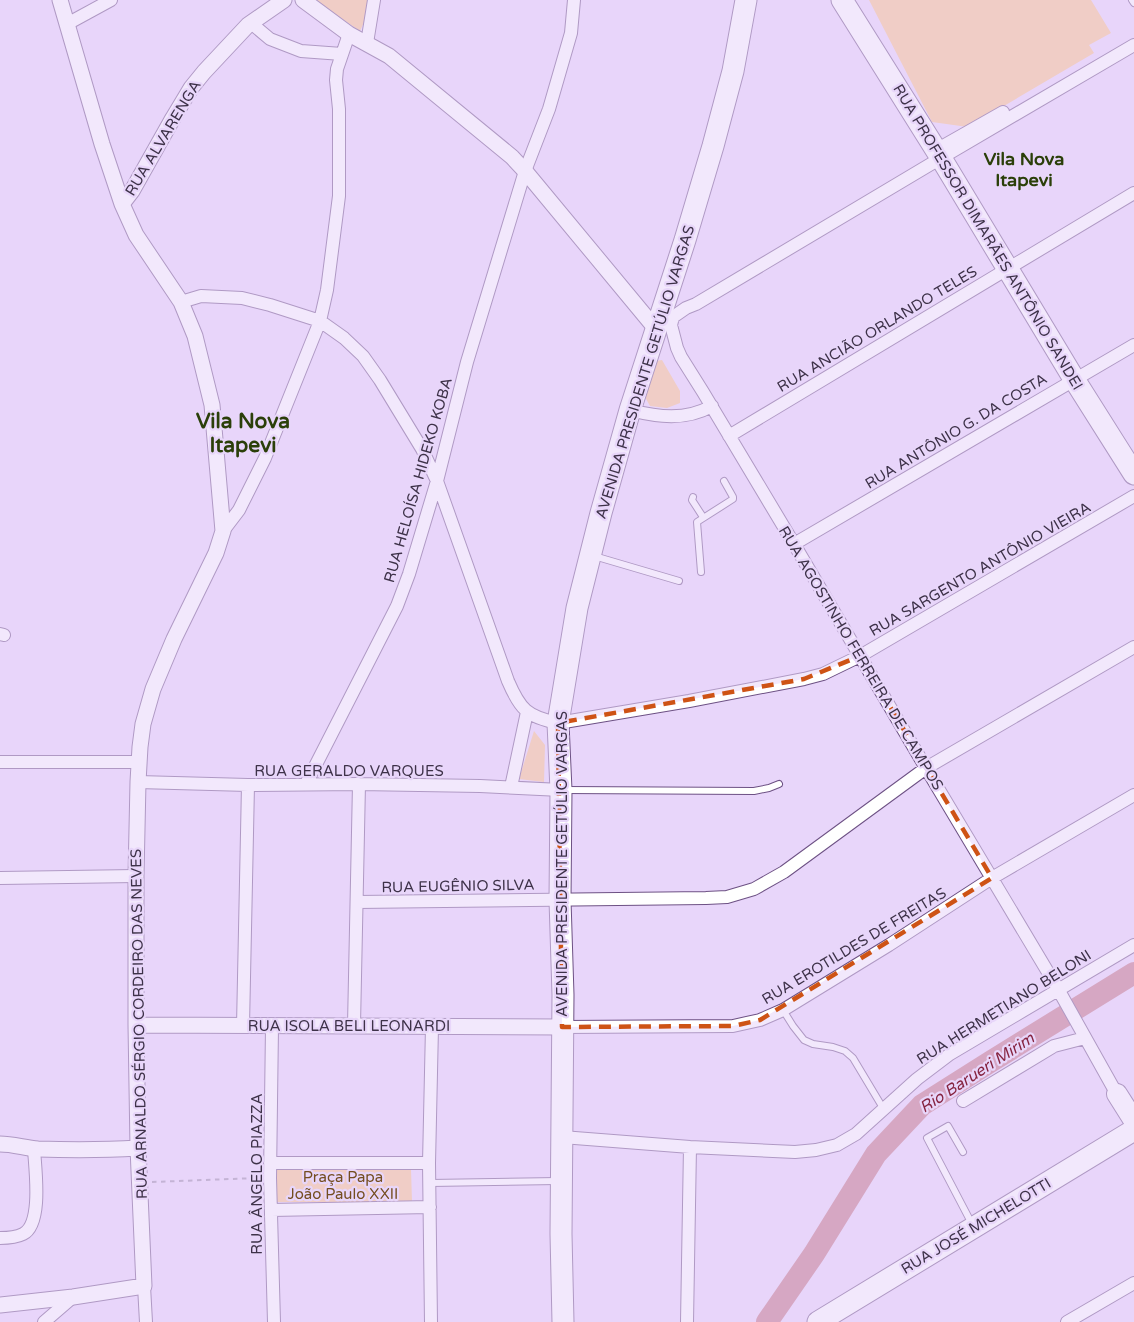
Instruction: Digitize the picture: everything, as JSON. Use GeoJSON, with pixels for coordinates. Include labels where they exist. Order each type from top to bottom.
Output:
{"type":"FeatureCollection","features":[{"type":"Feature","properties":{"kind":"highway","name":"RUA PROFESSOR DIMARÃES ANTÔNIO SANDEI"},"geometry":{"type":"LineString","coordinates":[[842,0],[1134,474]]}},
{"type":"Feature","properties":{"kind":"highway","name":"AVENIDA PRESIDENTE GETÚLIO VARGAS"},"geometry":{"type":"LineString","coordinates":[[563,1322],[561,1181],[563,995],[558,723],[577,608],[601,513],[630,410],[664,327],[733,71],[747,1]]}},
{"type":"Feature","properties":{"kind":"highway","name":"RUA JOSÉ MICHELOTTI"},"geometry":{"type":"LineString","coordinates":[[818,1322],[1134,1130]]}},
{"type":"Feature","properties":{"kind":"main road"},"geometry":{"type":"LineString","coordinates":[[1119,1097],[1134,1123]]}},
{"type":"Feature","properties":{"kind":"street"},"geometry":{"type":"LineString","coordinates":[[60,0],[122,204],[136,235],[181,302],[195,336],[212,405],[223,531]]}},
{"type":"Feature","properties":{"kind":"street"},"geometry":{"type":"LineString","coordinates":[[67,24],[111,0]]}},
{"type":"Feature","properties":{"kind":"street","name":"RUA ALVARENGA"},"geometry":{"type":"LineString","coordinates":[[122,204],[132,191],[191,88],[215,59],[251,23],[284,0]]}},
{"type":"Feature","properties":{"kind":"street"},"geometry":{"type":"LineString","coordinates":[[303,0],[349,34],[397,63],[512,157],[664,327],[673,316],[1134,37]]}},
{"type":"Feature","properties":{"kind":"street"},"geometry":{"type":"LineString","coordinates":[[367,43],[374,0]]}},
{"type":"Feature","properties":{"kind":"street","name":"RUA HELOÍSA HIDEKO KOBA"},"geometry":{"type":"LineString","coordinates":[[306,784],[397,606],[409,574],[437,481],[467,362],[525,171],[549,109],[571,33],[574,0]]}},
{"type":"Feature","properties":{"kind":"street"},"geometry":{"type":"LineString","coordinates":[[251,23],[270,39],[301,51],[342,54]]}},
{"type":"Feature","properties":{"kind":"street"},"geometry":{"type":"LineString","coordinates":[[223,531],[238,510],[265,458],[320,321],[339,196],[337,69],[349,34]]}},
{"type":"Feature","properties":{"kind":"street"},"geometry":{"type":"LineString","coordinates":[[938,154],[1134,45]]}},
{"type":"Feature","properties":{"kind":"street","name":"RUA ANCIÃO ORLANDO TELES"},"geometry":{"type":"LineString","coordinates":[[729,436],[1134,193]]}},
{"type":"Feature","properties":{"kind":"street"},"geometry":{"type":"LineString","coordinates":[[181,302],[201,296],[243,298],[270,305],[320,321],[344,338],[363,356],[422,449],[437,481],[515,698],[527,712],[538,719],[558,723]]}},
{"type":"Feature","properties":{"kind":"street","name":"RUA AGOSTINHO FERREIRA DE CAMPOS"},"geometry":{"type":"LineString","coordinates":[[664,327],[674,352],[681,357],[794,544],[1119,1097]]}},
{"type":"Feature","properties":{"kind":"street","name":"RUA ANTÔNIO G. DA COSTA"},"geometry":{"type":"LineString","coordinates":[[794,544],[1134,345]]}},
{"type":"Feature","properties":{"kind":"street"},"geometry":{"type":"LineString","coordinates":[[630,410],[661,417],[676,417],[704,411],[711,406]]}},
{"type":"Feature","properties":{"kind":"street","name":"RUA SARGENTO ANTÔNIO VIEIRA"},"geometry":{"type":"LineString","coordinates":[[558,723],[689,701],[823,674],[860,656],[1134,496]]}},
{"type":"Feature","properties":{"kind":"street","name":"RUA ARNALDO SÉRGIO CORDEIRO DAS NEVES"},"geometry":{"type":"LineString","coordinates":[[144,1286],[136,1025],[136,876],[140,747],[143,724],[153,689],[174,639],[216,553],[223,531]]}},
{"type":"Feature","properties":{"kind":"street","name":"RUA EUGÊNIO SILVA"},"geometry":{"type":"LineString","coordinates":[[357,902],[706,898],[727,897],[754,890],[784,872],[926,768],[1134,647]]}},
{"type":"Feature","properties":{"kind":"street"},"geometry":{"type":"LineString","coordinates":[[512,788],[527,712]]}},
{"type":"Feature","properties":{"kind":"street"},"geometry":{"type":"LineString","coordinates":[[0,762],[140,762]]}},
{"type":"Feature","properties":{"kind":"street","name":"RUA GERALDO VARQUES"},"geometry":{"type":"LineString","coordinates":[[138,782],[248,785],[359,784],[561,790]]}},
{"type":"Feature","properties":{"kind":"street"},"geometry":{"type":"LineString","coordinates":[[354,1025],[359,784]]}},
{"type":"Feature","properties":{"kind":"street"},"geometry":{"type":"LineString","coordinates":[[243,1026],[248,785]]}},
{"type":"Feature","properties":{"kind":"street","name":"RUA EROTILDES DE FREITAS"},"geometry":{"type":"LineString","coordinates":[[562,1027],[733,1026],[760,1020],[783,1010],[992,878],[1134,795]]}},
{"type":"Feature","properties":{"kind":"street"},"geometry":{"type":"LineString","coordinates":[[0,878],[136,876]]}},
{"type":"Feature","properties":{"kind":"street","name":"RUA HERMETIANO BELONI"},"geometry":{"type":"LineString","coordinates":[[690,1147],[795,1152],[837,1145],[856,1134],[932,1067],[1061,995],[1134,945]]}},
{"type":"Feature","properties":{"kind":"street","name":"RUA ISOLA BELI LEONARDI"},"geometry":{"type":"LineString","coordinates":[[136,1025],[562,1027]]}},
{"type":"Feature","properties":{"kind":"street","name":"RUA ÂNGELO PIAZZA"},"geometry":{"type":"LineString","coordinates":[[272,1026],[270,1178],[274,1322]]}},
{"type":"Feature","properties":{"kind":"street"},"geometry":{"type":"LineString","coordinates":[[431,1322],[429,1163],[432,1027]]}},
{"type":"Feature","properties":{"kind":"street"},"geometry":{"type":"LineString","coordinates":[[963,1101],[1054,1046],[1085,1038]]}},
{"type":"Feature","properties":{"kind":"street"},"geometry":{"type":"LineString","coordinates":[[562,1137],[690,1147],[687,1322]]}},
{"type":"Feature","properties":{"kind":"street"},"geometry":{"type":"LineString","coordinates":[[0,1144],[34,1149],[138,1148]]}},
{"type":"Feature","properties":{"kind":"street"},"geometry":{"type":"LineString","coordinates":[[0,1238],[24,1234],[29,1228],[36,1207],[34,1149]]}},
{"type":"Feature","properties":{"kind":"street"},"geometry":{"type":"LineString","coordinates":[[270,1162],[429,1163]]}},
{"type":"Feature","properties":{"kind":"street"},"geometry":{"type":"LineString","coordinates":[[271,1210],[430,1207]]}},
{"type":"Feature","properties":{"kind":"street"},"geometry":{"type":"LineString","coordinates":[[1067,1322],[1134,1283]]}},
{"type":"Feature","properties":{"kind":"street"},"geometry":{"type":"LineString","coordinates":[[0,1305],[144,1286],[146,1322]]}},
{"type":"Feature","properties":{"kind":"street"},"geometry":{"type":"LineString","coordinates":[[44,1322],[73,1297]]}},
{"type":"Feature","properties":{"kind":"lane"},"geometry":{"type":"LineString","coordinates":[[701,572],[696,523],[733,499],[724,481]]}},
{"type":"Feature","properties":{"kind":"lane"},"geometry":{"type":"LineString","coordinates":[[693,497],[692,500],[702,517]]}},
{"type":"Feature","properties":{"kind":"lane"},"geometry":{"type":"LineString","coordinates":[[591,555],[680,581]]}},
{"type":"Feature","properties":{"kind":"lane"},"geometry":{"type":"LineString","coordinates":[[561,790],[754,791],[779,784]]}},
{"type":"Feature","properties":{"kind":"lane"},"geometry":{"type":"LineString","coordinates":[[783,1010],[792,1026],[804,1040],[845,1051],[853,1058],[883,1108]]}},
{"type":"Feature","properties":{"kind":"lane"},"geometry":{"type":"LineString","coordinates":[[963,1152],[948,1126],[927,1138],[973,1227]]}},
{"type":"Feature","properties":{"kind":"lane"},"geometry":{"type":"LineString","coordinates":[[430,1183],[561,1181]]}},
{"type":"Feature","properties":{"kind":"path"},"geometry":{"type":"LineString","coordinates":[[140,1183],[270,1178]]}},
{"type":"Feature","properties":{"kind":"highlighted area"},"geometry":{"type":"Polygon","coordinates":[[[860,656],[992,878],[760,1020],[733,1026],[562,1027],[558,723],[804,679],[860,656]]]}},
{"type":"Feature","properties":{"kind":"green space"},"geometry":{"type":"Polygon","coordinates":[[[317,0],[370,0],[360,31],[323,6],[317,0]]]}},
{"type":"Feature","properties":{"kind":"green space"},"geometry":{"type":"Polygon","coordinates":[[[869,0],[1091,0],[1111,33],[1089,45],[1094,53],[968,127],[932,122],[869,0]]]}},
{"type":"Feature","properties":{"kind":"green space"},"geometry":{"type":"Polygon","coordinates":[[[662,360],[680,391],[680,403],[667,408],[650,406],[645,397],[656,361],[662,360]]]}},
{"type":"Feature","properties":{"kind":"green space"},"geometry":{"type":"Polygon","coordinates":[[[534,731],[545,745],[544,782],[519,779],[534,731]]]}},
{"type":"Feature","properties":{"kind":"green space","name":"Praça Papa João Paulo XXII"},"geometry":{"type":"Polygon","coordinates":[[[275,1168],[411,1169],[412,1202],[275,1202],[275,1168]]]}},
{"type":"Feature","properties":{"kind":"waterway","name":"Rio Barueri Mirim"},"geometry":{"type":"LineString","coordinates":[[767,1322],[814,1254],[876,1154],[922,1105],[1134,973]]}},
{"type":"Feature","properties":{"kind":"district","name":"Vila Nova Itapevi"},"geometry":{"type":"Point","coordinates":[1024,169]}},
{"type":"Feature","properties":{"kind":"district","name":"Vila Nova Itapevi"},"geometry":{"type":"Point","coordinates":[243,433]}}]}
